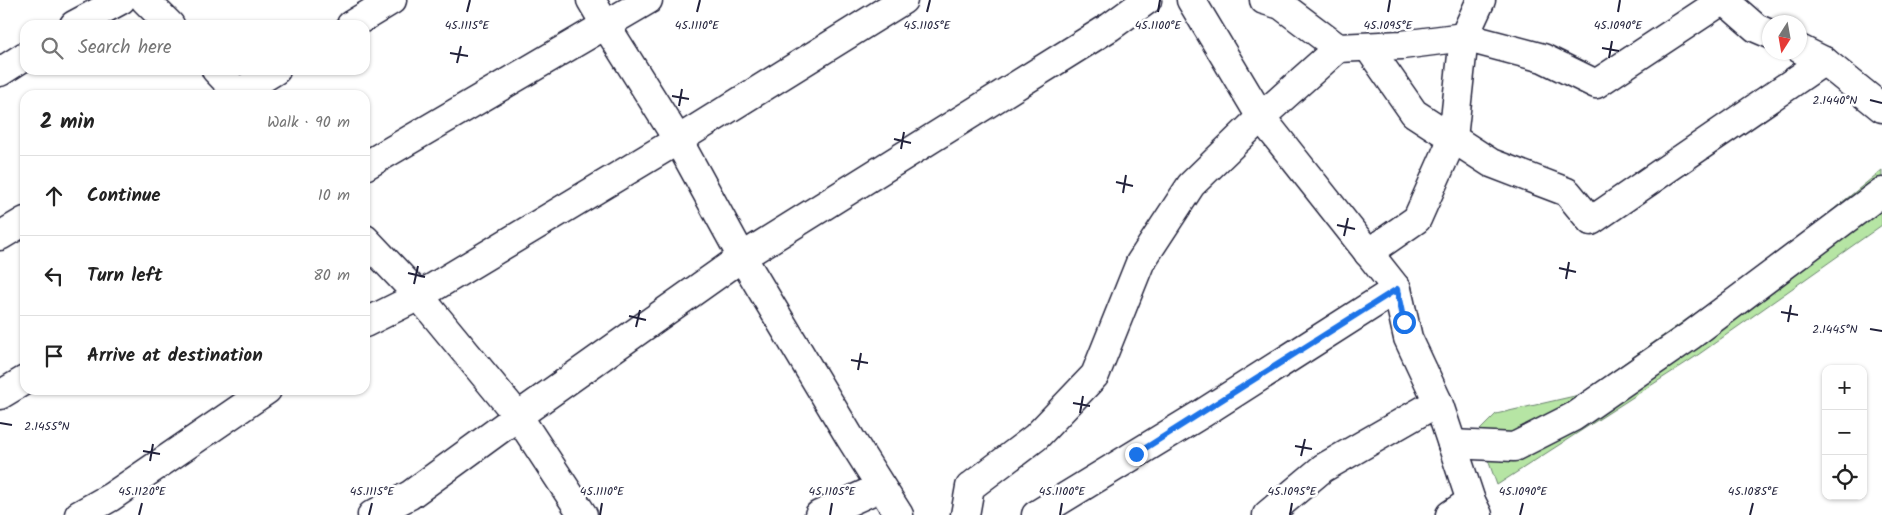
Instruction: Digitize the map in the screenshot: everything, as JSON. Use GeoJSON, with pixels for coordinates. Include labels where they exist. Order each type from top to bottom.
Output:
{"type":"FeatureCollection","features":[{"type":"Feature","properties":{"kind":"street"},"geometry":{"type":"LineString","coordinates":[[83,20],[121,0]]}},
{"type":"Feature","properties":{"kind":"street"},"geometry":{"type":"LineString","coordinates":[[145,0],[165,20]]}},
{"type":"Feature","properties":{"kind":"street"},"geometry":{"type":"LineString","coordinates":[[359,20],[392,0]]}},
{"type":"Feature","properties":{"kind":"street"},"geometry":{"type":"LineString","coordinates":[[591,0],[678,140],[742,257],[899,515]]}},
{"type":"Feature","properties":{"kind":"street"},"geometry":{"type":"LineString","coordinates":[[370,163],[648,0]]}},
{"type":"Feature","properties":{"kind":"street"},"geometry":{"type":"LineString","coordinates":[[370,320],[419,296],[678,140],[903,0]]}},
{"type":"Feature","properties":{"kind":"street"},"geometry":{"type":"LineString","coordinates":[[372,515],[410,495],[742,257],[1110,28],[1147,0]]}},
{"type":"Feature","properties":{"kind":"street"},"geometry":{"type":"LineString","coordinates":[[1192,0],[1262,117],[1397,289],[1408,338],[1438,402],[1452,444],[1466,510]]}},
{"type":"Feature","properties":{"kind":"street"},"geometry":{"type":"LineString","coordinates":[[1264,0],[1280,5],[1338,48]]}},
{"type":"Feature","properties":{"kind":"street"},"geometry":{"type":"LineString","coordinates":[[1368,253],[1416,219],[1453,138],[1464,37],[1481,0]]}},
{"type":"Feature","properties":{"kind":"street"},"geometry":{"type":"LineString","coordinates":[[965,515],[970,487],[1036,437],[1096,375],[1140,262],[1191,185],[1338,48],[1402,45],[1464,37],[1543,58],[1596,84],[1723,0],[1756,28],[1762,31]]}},
{"type":"Feature","properties":{"kind":"street"},"geometry":{"type":"LineString","coordinates":[[1368,46],[1414,113],[1491,163],[1567,192],[1591,221],[1824,61]]}},
{"type":"Feature","properties":{"kind":"street"},"geometry":{"type":"LineString","coordinates":[[1807,52],[1824,61],[1882,108]]}},
{"type":"Feature","properties":{"kind":"street"},"geometry":{"type":"LineString","coordinates":[[0,72],[20,59]]}},
{"type":"Feature","properties":{"kind":"street"},"geometry":{"type":"LineString","coordinates":[[221,75],[234,90]]}},
{"type":"Feature","properties":{"kind":"street"},"geometry":{"type":"LineString","coordinates":[[244,90],[268,75]]}},
{"type":"Feature","properties":{"kind":"street"},"geometry":{"type":"LineString","coordinates":[[1452,444],[1514,447],[1573,417],[1690,336],[1882,192]]}},
{"type":"Feature","properties":{"kind":"street"},"geometry":{"type":"LineString","coordinates":[[0,236],[20,224]]}},
{"type":"Feature","properties":{"kind":"street"},"geometry":{"type":"LineString","coordinates":[[370,243],[419,296],[518,416],[584,515]]}},
{"type":"Feature","properties":{"kind":"street"},"geometry":{"type":"LineString","coordinates":[[1036,515],[1202,413],[1397,289]]}},
{"type":"Feature","properties":{"kind":"street"},"geometry":{"type":"LineString","coordinates":[[0,395],[20,383]]}},
{"type":"Feature","properties":{"kind":"street"},"geometry":{"type":"LineString","coordinates":[[79,515],[111,497],[260,395]]}},
{"type":"Feature","properties":{"kind":"street"},"geometry":{"type":"LineString","coordinates":[[1267,515],[1323,468],[1438,402]]}},
{"type":"Feature","properties":{"kind":"street"},"geometry":{"type":"LineString","coordinates":[[819,515],[881,487]]}},
{"type":"Feature","properties":{"kind":"green space"},"geometry":{"type":"Polygon","coordinates":[[[1882,170],[1882,225],[1695,357],[1497,485],[1478,432],[1496,414],[1579,395],[1771,260],[1882,170]]]}},
{"type":"Feature","properties":{"kind":"route"},"geometry":{"type":"LineString","coordinates":[[1136,454],[1397,289],[1404,322]]}}]}
